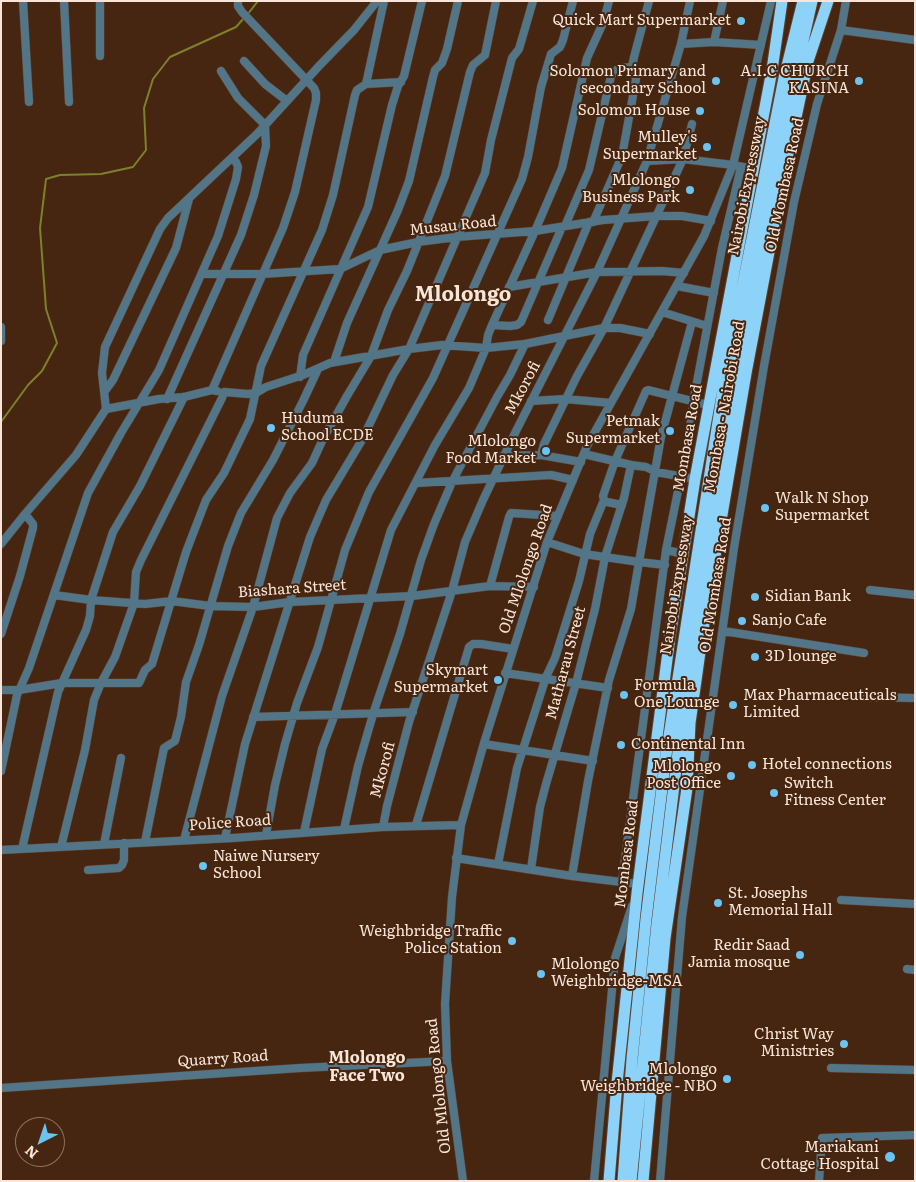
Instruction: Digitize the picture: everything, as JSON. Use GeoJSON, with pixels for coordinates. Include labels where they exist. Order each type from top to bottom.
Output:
{"type":"FeatureCollection","features":[{"type":"Feature","properties":{"kind":"highway","name":"Mombasa Road"},"geometry":{"type":"LineString","coordinates":[[609,1181],[617,1082],[638,888],[670,636],[708,406],[742,167],[772,70],[782,1]]}},
{"type":"Feature","properties":{"kind":"highway","name":"Nairobi Expressway"},"geometry":{"type":"LineString","coordinates":[[623,1181],[633,1050],[666,755],[727,364],[784,78],[803,1]]}},
{"type":"Feature","properties":{"kind":"highway","name":"Nairobi Expressway"},"geometry":{"type":"LineString","coordinates":[[631,1181],[657,924],[682,720],[708,545],[742,337],[812,1]]}},
{"type":"Feature","properties":{"kind":"highway","name":"Mombasa - Nairobi Road"},"geometry":{"type":"LineString","coordinates":[[643,1181],[665,938],[687,788],[690,723],[706,609],[727,476],[779,200],[808,61],[828,1]]}},
{"type":"Feature","properties":{"kind":"street"},"geometry":{"type":"LineString","coordinates":[[23,1],[29,102]]}},
{"type":"Feature","properties":{"kind":"street"},"geometry":{"type":"LineString","coordinates":[[64,1],[69,102]]}},
{"type":"Feature","properties":{"kind":"street"},"geometry":{"type":"LineString","coordinates":[[100,1],[100,56]]}},
{"type":"Feature","properties":{"kind":"street"},"geometry":{"type":"LineString","coordinates":[[212,390],[238,335],[262,274],[283,228],[295,192],[316,100],[314,88],[242,12],[238,6],[238,1]]}},
{"type":"Feature","properties":{"kind":"street"},"geometry":{"type":"LineString","coordinates":[[1,544],[76,455],[106,409],[102,373],[105,347],[160,229],[168,218],[265,125],[354,30],[377,1]]}},
{"type":"Feature","properties":{"kind":"street"},"geometry":{"type":"LineString","coordinates":[[366,84],[384,1]]}},
{"type":"Feature","properties":{"kind":"street"},"geometry":{"type":"LineString","coordinates":[[300,376],[303,355],[368,207],[392,104],[404,76],[422,1]]}},
{"type":"Feature","properties":{"kind":"street"},"geometry":{"type":"LineString","coordinates":[[334,362],[347,323],[398,210],[409,181],[433,77],[435,70],[442,63],[447,49],[458,1]]}},
{"type":"Feature","properties":{"kind":"street"},"geometry":{"type":"LineString","coordinates":[[184,840],[222,696],[253,607],[277,518],[290,493],[312,463],[323,439],[371,356],[388,310],[446,176],[470,72],[473,65],[485,55],[496,1]]}},
{"type":"Feature","properties":{"kind":"street"},"geometry":{"type":"LineString","coordinates":[[225,838],[245,744],[310,536],[326,500],[362,440],[408,349],[485,173],[491,140],[512,58],[519,49],[533,1]]}},
{"type":"Feature","properties":{"kind":"street"},"geometry":{"type":"LineString","coordinates":[[266,835],[275,785],[293,716],[318,647],[345,550],[369,492],[433,378],[522,179],[541,86],[551,54],[560,47],[563,40],[573,1]]}},
{"type":"Feature","properties":{"kind":"street"},"geometry":{"type":"LineString","coordinates":[[304,832],[322,749],[335,714],[391,530],[435,445],[468,388],[486,348],[492,325],[562,168],[587,58],[603,23],[609,1]]}},
{"type":"Feature","properties":{"kind":"street"},"geometry":{"type":"LineString","coordinates":[[548,320],[622,156],[636,79],[632,67],[649,1]]}},
{"type":"Feature","properties":{"kind":"street"},"geometry":{"type":"LineString","coordinates":[[690,1],[681,44],[714,42],[761,45]]}},
{"type":"Feature","properties":{"kind":"street"},"geometry":{"type":"LineString","coordinates":[[714,42],[723,1]]}},
{"type":"Feature","properties":{"kind":"street","name":"Old Mlolongo Road"},"geometry":{"type":"LineString","coordinates":[[463,1181],[448,1060],[445,1004],[452,898],[461,825],[505,673],[534,588],[547,542],[582,458],[742,167],[761,45],[771,1]]}},
{"type":"Feature","properties":{"kind":"street","name":"Old Mombasa Road"},"geometry":{"type":"LineString","coordinates":[[660,1181],[682,917],[755,417],[787,237],[817,104],[841,30],[846,1]]}},
{"type":"Feature","properties":{"kind":"street"},"geometry":{"type":"LineString","coordinates":[[841,30],[915,40]]}},
{"type":"Feature","properties":{"kind":"street","name":"Mkorofi"},"geometry":{"type":"LineString","coordinates":[[383,827],[412,712],[452,591],[465,542],[493,478],[598,272],[622,219],[647,161],[681,44]]}},
{"type":"Feature","properties":{"kind":"street"},"geometry":{"type":"LineString","coordinates":[[244,61],[265,84],[287,101]]}},
{"type":"Feature","properties":{"kind":"street"},"geometry":{"type":"LineString","coordinates":[[492,325],[510,326],[520,322],[589,170],[611,76],[620,68],[632,67]]}},
{"type":"Feature","properties":{"kind":"street"},"geometry":{"type":"LineString","coordinates":[[167,399],[241,235],[254,195],[266,146],[265,125],[238,98],[222,71]]}},
{"type":"Feature","properties":{"kind":"street"},"geometry":{"type":"LineString","coordinates":[[1,690],[19,690],[62,683],[140,682],[145,670],[152,664],[186,552],[206,500],[224,473],[250,419],[261,366],[322,230],[333,195],[357,90],[366,84],[401,82]]}},
{"type":"Feature","properties":{"kind":"street"},"geometry":{"type":"LineString","coordinates":[[541,455],[544,444],[565,399],[604,328],[656,216],[682,159],[692,124]]}},
{"type":"Feature","properties":{"kind":"street"},"geometry":{"type":"LineString","coordinates":[[1,771],[13,710],[19,690],[29,668],[88,493],[121,433],[160,370],[202,274],[218,236],[236,179],[238,167],[232,158]]}},
{"type":"Feature","properties":{"kind":"street"},"geometry":{"type":"LineString","coordinates":[[622,882],[666,550],[688,442],[722,248],[742,167],[682,159],[647,161]]}},
{"type":"Feature","properties":{"kind":"street"},"geometry":{"type":"LineString","coordinates":[[105,391],[114,380],[176,248],[189,199]]}},
{"type":"Feature","properties":{"kind":"street","name":"Musau Road"},"geometry":{"type":"LineString","coordinates":[[202,274],[262,274],[340,269],[380,250],[418,242],[535,230],[591,222],[656,216],[682,216],[711,221]]}},
{"type":"Feature","properties":{"kind":"street"},"geometry":{"type":"LineString","coordinates":[[509,287],[598,272],[662,271],[684,273]]}},
{"type":"Feature","properties":{"kind":"street"},"geometry":{"type":"LineString","coordinates":[[677,286],[714,293]]}},
{"type":"Feature","properties":{"kind":"street"},"geometry":{"type":"LineString","coordinates":[[662,312],[708,326]]}},
{"type":"Feature","properties":{"kind":"street"},"geometry":{"type":"LineString","coordinates":[[572,876],[612,664],[631,609],[661,437],[692,322]]}},
{"type":"Feature","properties":{"kind":"street"},"geometry":{"type":"LineString","coordinates":[[1,327],[1,341]]}},
{"type":"Feature","properties":{"kind":"street"},"geometry":{"type":"LineString","coordinates":[[106,409],[184,397],[212,390],[256,393],[266,387],[334,362],[408,349],[448,345],[486,348],[525,344],[604,328],[620,328],[650,334]]}},
{"type":"Feature","properties":{"kind":"street"},"geometry":{"type":"LineString","coordinates":[[344,829],[358,766],[373,713],[434,524],[452,482],[525,344]]}},
{"type":"Feature","properties":{"kind":"street"},"geometry":{"type":"LineString","coordinates":[[145,842],[164,748],[175,740],[181,717],[186,682],[222,562],[235,526],[304,401],[318,368]]}},
{"type":"Feature","properties":{"kind":"street","name":"Matharau Street"},"geometry":{"type":"LineString","coordinates":[[498,864],[512,787],[546,680],[555,658],[579,581],[584,554],[604,500],[603,496],[615,461],[646,391],[672,396]]}},
{"type":"Feature","properties":{"kind":"street"},"geometry":{"type":"LineString","coordinates":[[61,847],[85,750],[94,700],[115,657],[134,603],[136,572],[224,392]]}},
{"type":"Feature","properties":{"kind":"street"},"geometry":{"type":"LineString","coordinates":[[672,396],[708,406]]}},
{"type":"Feature","properties":{"kind":"street"},"geometry":{"type":"LineString","coordinates":[[22,849],[58,692],[86,630],[90,616],[91,600],[113,532],[140,486],[184,397]]}},
{"type":"Feature","properties":{"kind":"street"},"geometry":{"type":"LineString","coordinates":[[531,401],[565,399],[611,403]]}},
{"type":"Feature","properties":{"kind":"street"},"geometry":{"type":"LineString","coordinates":[[504,456],[541,455],[615,461],[646,467],[656,472],[695,478]]}},
{"type":"Feature","properties":{"kind":"street","name":"Matharau Street"},"geometry":{"type":"LineString","coordinates":[[531,869],[540,807],[596,609],[605,557],[622,505],[631,465]]}},
{"type":"Feature","properties":{"kind":"street"},"geometry":{"type":"LineString","coordinates":[[417,483],[551,475],[573,480]]}},
{"type":"Feature","properties":{"kind":"street"},"geometry":{"type":"LineString","coordinates":[[604,500],[622,505]]}},
{"type":"Feature","properties":{"kind":"street"},"geometry":{"type":"LineString","coordinates":[[490,586],[508,517],[511,513],[558,516]]}},
{"type":"Feature","properties":{"kind":"street"},"geometry":{"type":"LineString","coordinates":[[1,634],[33,528],[33,524],[25,514]]}},
{"type":"Feature","properties":{"kind":"street"},"geometry":{"type":"LineString","coordinates":[[547,542],[584,554],[665,564]]}},
{"type":"Feature","properties":{"kind":"street"},"geometry":{"type":"LineString","coordinates":[[666,550],[684,554]]}},
{"type":"Feature","properties":{"kind":"street","name":"Biashara Street"},"geometry":{"type":"LineString","coordinates":[[54,595],[134,603],[154,604],[172,601],[210,606],[253,607],[290,602],[412,596],[490,586],[534,588]]}},
{"type":"Feature","properties":{"kind":"street"},"geometry":{"type":"LineString","coordinates":[[870,590],[915,595]]}},
{"type":"Feature","properties":{"kind":"street"},"geometry":{"type":"LineString","coordinates":[[723,631],[864,653]]}},
{"type":"Feature","properties":{"kind":"street"},"geometry":{"type":"LineString","coordinates":[[416,825],[469,647],[474,644],[482,644],[513,649]]}},
{"type":"Feature","properties":{"kind":"street"},"geometry":{"type":"LineString","coordinates":[[505,673],[608,688]]}},
{"type":"Feature","properties":{"kind":"street"},"geometry":{"type":"LineString","coordinates":[[860,697],[915,698]]}},
{"type":"Feature","properties":{"kind":"street"},"geometry":{"type":"LineString","coordinates":[[253,717],[412,712]]}},
{"type":"Feature","properties":{"kind":"street"},"geometry":{"type":"LineString","coordinates":[[484,744],[593,761]]}},
{"type":"Feature","properties":{"kind":"street"},"geometry":{"type":"LineString","coordinates":[[104,844],[121,758]]}},
{"type":"Feature","properties":{"kind":"street","name":"Police Road"},"geometry":{"type":"LineString","coordinates":[[1,850],[416,825],[461,825]]}},
{"type":"Feature","properties":{"kind":"street"},"geometry":{"type":"LineString","coordinates":[[88,870],[119,868],[124,860],[124,843]]}},
{"type":"Feature","properties":{"kind":"street"},"geometry":{"type":"LineString","coordinates":[[456,858],[622,882],[638,888],[615,958],[594,1181]]}},
{"type":"Feature","properties":{"kind":"street"},"geometry":{"type":"LineString","coordinates":[[841,900],[915,904]]}},
{"type":"Feature","properties":{"kind":"street","name":"Quarry Road"},"geometry":{"type":"LineString","coordinates":[[1,1088],[448,1060]]}},
{"type":"Feature","properties":{"kind":"street"},"geometry":{"type":"LineString","coordinates":[[830,1068],[915,1070]]}},
{"type":"Feature","properties":{"kind":"street"},"geometry":{"type":"LineString","coordinates":[[819,1181],[822,1138],[915,1135]]}},
{"type":"Feature","properties":{"kind":"waterway"},"geometry":{"type":"LineString","coordinates":[[247,15],[258,1]]}},
{"type":"Feature","properties":{"kind":"waterway"},"geometry":{"type":"LineString","coordinates":[[1,422],[28,385],[42,371],[57,343],[46,309],[40,228],[46,179],[60,175],[101,174],[133,167],[146,150],[144,108],[153,79],[170,57],[236,27],[244,18]]}},
{"type":"Feature","properties":{"kind":"place","name":"Quick Mart Supermarket"},"geometry":{"type":"Point","coordinates":[741,21]}},
{"type":"Feature","properties":{"kind":"place","name":"Solomon Primary and secondary School"},"geometry":{"type":"Point","coordinates":[716,81]}},
{"type":"Feature","properties":{"kind":"place","name":"A.I.C CHURCH KASINA"},"geometry":{"type":"Point","coordinates":[859,81]}},
{"type":"Feature","properties":{"kind":"place","name":"Solomon House"},"geometry":{"type":"Point","coordinates":[700,111]}},
{"type":"Feature","properties":{"kind":"place","name":"Mulley's Supermarket"},"geometry":{"type":"Point","coordinates":[707,147]}},
{"type":"Feature","properties":{"kind":"place","name":"Mlolongo Business Park"},"geometry":{"type":"Point","coordinates":[690,190]}},
{"type":"Feature","properties":{"kind":"place","name":"Huduma School ECDE"},"geometry":{"type":"Point","coordinates":[271,428]}},
{"type":"Feature","properties":{"kind":"place","name":"Petmak Supermarket"},"geometry":{"type":"Point","coordinates":[670,431]}},
{"type":"Feature","properties":{"kind":"place","name":"Mlolongo Food Market"},"geometry":{"type":"Point","coordinates":[546,451]}},
{"type":"Feature","properties":{"kind":"place","name":"Walk N Shop Supermarket"},"geometry":{"type":"Point","coordinates":[765,508]}},
{"type":"Feature","properties":{"kind":"place","name":"Sidian Bank"},"geometry":{"type":"Point","coordinates":[755,597]}},
{"type":"Feature","properties":{"kind":"place","name":"Sanjo Cafe"},"geometry":{"type":"Point","coordinates":[742,621]}},
{"type":"Feature","properties":{"kind":"place","name":"3D lounge"},"geometry":{"type":"Point","coordinates":[755,657]}},
{"type":"Feature","properties":{"kind":"place","name":"Skymart Supermarket"},"geometry":{"type":"Point","coordinates":[498,680]}},
{"type":"Feature","properties":{"kind":"place","name":"Formula One Lounge"},"geometry":{"type":"Point","coordinates":[624,695]}},
{"type":"Feature","properties":{"kind":"place","name":"Max Pharmaceuticals Limited"},"geometry":{"type":"Point","coordinates":[733,705]}},
{"type":"Feature","properties":{"kind":"place","name":"Continental Inn"},"geometry":{"type":"Point","coordinates":[621,745]}},
{"type":"Feature","properties":{"kind":"place","name":"Hotel connections"},"geometry":{"type":"Point","coordinates":[752,765]}},
{"type":"Feature","properties":{"kind":"place","name":"Mlolongo Post Office"},"geometry":{"type":"Point","coordinates":[731,776]}},
{"type":"Feature","properties":{"kind":"place","name":"Switch Fitness Center"},"geometry":{"type":"Point","coordinates":[774,793]}},
{"type":"Feature","properties":{"kind":"place","name":"Naiwe Nursery School"},"geometry":{"type":"Point","coordinates":[203,866]}},
{"type":"Feature","properties":{"kind":"place","name":"St. Josephs Memorial Hall"},"geometry":{"type":"Point","coordinates":[718,903]}},
{"type":"Feature","properties":{"kind":"place","name":"Weighbridge Traffic Police Station"},"geometry":{"type":"Point","coordinates":[512,941]}},
{"type":"Feature","properties":{"kind":"place","name":"Redir Saad Jamia mosque"},"geometry":{"type":"Point","coordinates":[800,955]}},
{"type":"Feature","properties":{"kind":"place","name":"Mlolongo Weighbridge-MSA"},"geometry":{"type":"Point","coordinates":[541,974]}},
{"type":"Feature","properties":{"kind":"place","name":"Christ Way Ministries"},"geometry":{"type":"Point","coordinates":[844,1044]}},
{"type":"Feature","properties":{"kind":"place","name":"Mlolongo Weighbridge - NBO"},"geometry":{"type":"Point","coordinates":[727,1079]}},
{"type":"Feature","properties":{"kind":"place","name":"Mariakani Cottage Hospital"},"geometry":{"type":"Point","coordinates":[890,1157]}},
{"type":"Feature","properties":{"kind":"district","name":"Mlolongo"},"geometry":{"type":"Point","coordinates":[463,295]}},
{"type":"Feature","properties":{"kind":"district","name":"Mlolongo Face Two"},"geometry":{"type":"Point","coordinates":[367,1067]}}]}
